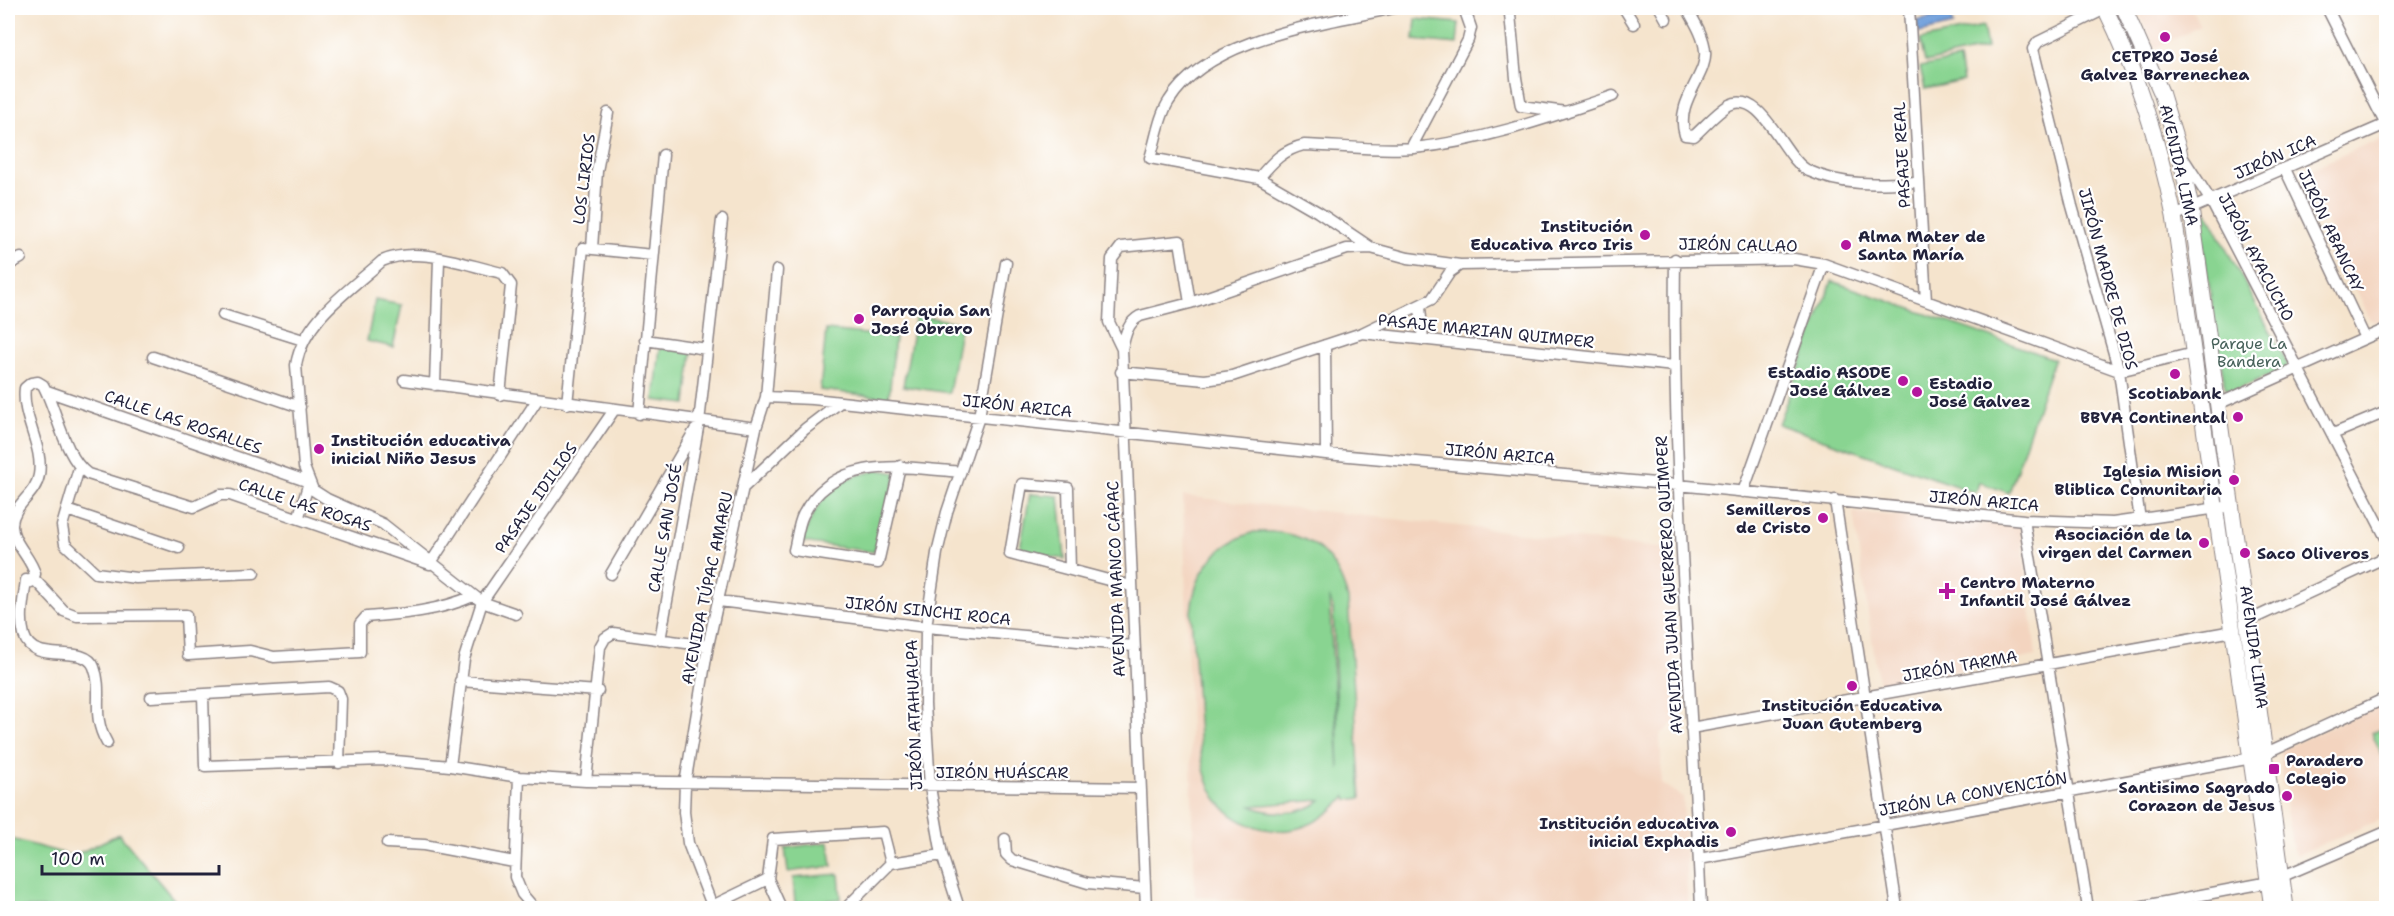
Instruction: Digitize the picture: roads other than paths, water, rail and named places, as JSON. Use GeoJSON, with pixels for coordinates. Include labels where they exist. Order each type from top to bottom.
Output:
{"type":"FeatureCollection","features":[{"type":"Feature","properties":{"kind":"main road","name":"AVENIDA LIMA"},"geometry":{"type":"LineString","coordinates":[[2106,8],[2145,98],[2164,164],[2174,216],[2233,631],[2259,755]]}},
{"type":"Feature","properties":{"kind":"main road","name":"AVENIDA LIMA"},"geometry":{"type":"LineString","coordinates":[[2124,8],[2161,92],[2179,151],[2191,208],[2248,621],[2259,755],[2277,879],[2286,909]]}},
{"type":"Feature","properties":{"kind":"main road","name":"AVENIDA LIMA"},"geometry":{"type":"LineString","coordinates":[[2272,909],[2277,879]]}},
{"type":"Feature","properties":{"kind":"street"},"geometry":{"type":"LineString","coordinates":[[1371,248],[1318,212],[1259,178],[1150,158],[1168,102],[1185,81],[1215,57],[1246,43],[1394,8]]}},
{"type":"Feature","properties":{"kind":"street"},"geometry":{"type":"LineString","coordinates":[[1411,148],[1468,40],[1471,27],[1464,8]]}},
{"type":"Feature","properties":{"kind":"street"},"geometry":{"type":"LineString","coordinates":[[1624,8],[1634,24]]}},
{"type":"Feature","properties":{"kind":"street"},"geometry":{"type":"LineString","coordinates":[[1660,8],[1666,19]]}},
{"type":"Feature","properties":{"kind":"street"},"geometry":{"type":"LineString","coordinates":[[1688,8],[1705,49],[1704,61],[1688,95],[1684,113],[1684,135],[1694,136],[1728,106],[1739,102],[1750,105],[1768,122],[1797,162],[1808,171],[1850,183],[1918,182]]}},
{"type":"Feature","properties":{"kind":"street","name":"PASAJE REAL"},"geometry":{"type":"LineString","coordinates":[[1909,8],[1926,301]]}},
{"type":"Feature","properties":{"kind":"street","name":"JIRÓN MADRE DE DIOS"},"geometry":{"type":"LineString","coordinates":[[2106,8],[2038,42],[2033,48],[2072,206],[2119,371],[2140,520]]}},
{"type":"Feature","properties":{"kind":"street"},"geometry":{"type":"LineString","coordinates":[[2327,8],[2386,124]]}},
{"type":"Feature","properties":{"kind":"street"},"geometry":{"type":"LineString","coordinates":[[1510,14],[1521,105],[1566,112]]}},
{"type":"Feature","properties":{"kind":"street"},"geometry":{"type":"LineString","coordinates":[[1259,178],[1275,158],[1289,149],[1304,145],[1411,148],[1524,127],[1613,96]]}},
{"type":"Feature","properties":{"kind":"street","name":"LOS LIRIOS"},"geometry":{"type":"LineString","coordinates":[[592,249],[597,171],[608,113]]}},
{"type":"Feature","properties":{"kind":"street","name":"JIRÓN ICA"},"geometry":{"type":"LineString","coordinates":[[2174,216],[2386,124]]}},
{"type":"Feature","properties":{"kind":"street","name":"JIRÓN AYACUCHO"},"geometry":{"type":"LineString","coordinates":[[2179,151],[2211,201],[2386,538]]}},
{"type":"Feature","properties":{"kind":"street"},"geometry":{"type":"LineString","coordinates":[[639,414],[663,155]]}},
{"type":"Feature","properties":{"kind":"street","name":"JIRÓN ABANCAY"},"geometry":{"type":"LineString","coordinates":[[2285,169],[2365,338]]}},
{"type":"Feature","properties":{"kind":"street","name":"CALLE SAN JOSÉ"},"geometry":{"type":"LineString","coordinates":[[660,640],[699,422],[722,220]]}},
{"type":"Feature","properties":{"kind":"street","name":"AVENIDA MANCO CÁPAC"},"geometry":{"type":"LineString","coordinates":[[1146,909],[1121,372],[1122,349],[1109,322],[1112,259],[1115,251],[1120,247],[1180,241],[1190,303]]}},
{"type":"Feature","properties":{"kind":"street"},"geometry":{"type":"LineString","coordinates":[[567,404],[583,248],[653,255]]}},
{"type":"Feature","properties":{"kind":"street"},"geometry":{"type":"LineString","coordinates":[[1122,349],[1126,330],[1132,320],[1190,303],[1347,249],[1371,248]]}},
{"type":"Feature","properties":{"kind":"street","name":"JIRÓN CALLAO"},"geometry":{"type":"LineString","coordinates":[[1371,248],[1408,258],[1460,265],[1675,259],[1794,259],[1824,264],[2119,371]]}},
{"type":"Feature","properties":{"kind":"street"},"geometry":{"type":"LineString","coordinates":[[500,395],[511,285],[509,278],[502,273],[411,253],[382,261],[321,316],[303,340],[296,365],[304,467],[309,482],[320,495],[382,524],[430,564],[478,599],[516,614]]}},
{"type":"Feature","properties":{"kind":"street"},"geometry":{"type":"LineString","coordinates":[[8,265],[21,258]]}},
{"type":"Feature","properties":{"kind":"street"},"geometry":{"type":"LineString","coordinates":[[435,385],[440,259]]}},
{"type":"Feature","properties":{"kind":"street","name":"AVENIDA JUAN GUERRERO QUIMPER"},"geometry":{"type":"LineString","coordinates":[[1675,259],[1674,366],[1678,485],[1701,909]]}},
{"type":"Feature","properties":{"kind":"street","name":"JIRÓN ATAHUALPA"},"geometry":{"type":"LineString","coordinates":[[959,909],[942,855],[930,787],[925,704],[926,627],[937,553],[960,472],[979,417],[1006,263]]}},
{"type":"Feature","properties":{"kind":"street"},"geometry":{"type":"LineString","coordinates":[[1743,492],[1824,264]]}},
{"type":"Feature","properties":{"kind":"street"},"geometry":{"type":"LineString","coordinates":[[1362,333],[1420,307],[1432,299],[1450,272],[1460,265]]}},
{"type":"Feature","properties":{"kind":"street","name":"AVENIDA TÚPAC AMARU"},"geometry":{"type":"LineString","coordinates":[[713,907],[688,843],[684,812],[685,784],[708,646],[756,428],[766,397],[777,270]]}},
{"type":"Feature","properties":{"kind":"street"},"geometry":{"type":"LineString","coordinates":[[1420,307],[1423,340]]}},
{"type":"Feature","properties":{"kind":"street"},"geometry":{"type":"LineString","coordinates":[[223,315],[303,340]]}},
{"type":"Feature","properties":{"kind":"street"},"geometry":{"type":"LineString","coordinates":[[2218,404],[2386,329]]}},
{"type":"Feature","properties":{"kind":"street","name":"PASAJE MARIAN QUIMPER"},"geometry":{"type":"LineString","coordinates":[[1121,372],[1205,380],[1232,376],[1362,333],[1674,366]]}},
{"type":"Feature","properties":{"kind":"street"},"geometry":{"type":"LineString","coordinates":[[645,340],[708,349]]}},
{"type":"Feature","properties":{"kind":"street"},"geometry":{"type":"LineString","coordinates":[[1325,345],[1326,454]]}},
{"type":"Feature","properties":{"kind":"street"},"geometry":{"type":"LineString","coordinates":[[2119,371],[2194,353]]}},
{"type":"Feature","properties":{"kind":"street"},"geometry":{"type":"LineString","coordinates":[[153,357],[300,407]]}},
{"type":"Feature","properties":{"kind":"street"},"geometry":{"type":"LineString","coordinates":[[404,380],[639,414],[756,428]]}},
{"type":"Feature","properties":{"kind":"street","name":"CALLE LAS ROSALLES"},"geometry":{"type":"LineString","coordinates":[[34,579],[34,568],[14,536],[12,524],[15,512],[34,489],[39,476],[38,452],[24,398],[25,388],[31,383],[38,382],[47,392],[309,482]]}},
{"type":"Feature","properties":{"kind":"street"},"geometry":{"type":"LineString","coordinates":[[47,392],[79,468],[62,526],[65,544],[96,573],[136,578],[254,573]]}},
{"type":"Feature","properties":{"kind":"street","name":"JIRÓN ARICA"},"geometry":{"type":"LineString","coordinates":[[766,397],[1326,454],[1678,485],[2024,520],[2085,523],[2140,520],[2232,506]]}},
{"type":"Feature","properties":{"kind":"street"},"geometry":{"type":"LineString","coordinates":[[430,564],[537,400]]}},
{"type":"Feature","properties":{"kind":"street"},"geometry":{"type":"LineString","coordinates":[[744,487],[805,429],[839,403]]}},
{"type":"Feature","properties":{"kind":"street","name":"PASAJE IDILIOS"},"geometry":{"type":"LineString","coordinates":[[450,766],[460,681],[478,599],[614,410]]}},
{"type":"Feature","properties":{"kind":"street"},"geometry":{"type":"LineString","coordinates":[[2333,434],[2386,412]]}},
{"type":"Feature","properties":{"kind":"street"},"geometry":{"type":"LineString","coordinates":[[611,574],[699,422]]}},
{"type":"Feature","properties":{"kind":"street"},"geometry":{"type":"LineString","coordinates":[[900,466],[878,563],[794,550],[802,516],[818,494],[842,476],[877,466],[900,466],[960,472]]}},
{"type":"Feature","properties":{"kind":"street","name":"CALLE LAS ROSAS"},"geometry":{"type":"LineString","coordinates":[[79,468],[88,474],[194,507],[220,495],[230,495],[299,516],[430,564]]}},
{"type":"Feature","properties":{"kind":"street"},"geometry":{"type":"LineString","coordinates":[[299,516],[309,482]]}},
{"type":"Feature","properties":{"kind":"street"},"geometry":{"type":"LineString","coordinates":[[1070,570],[1068,488],[1022,484],[1010,554],[1070,570],[1131,586]]}},
{"type":"Feature","properties":{"kind":"street"},"geometry":{"type":"LineString","coordinates":[[1835,501],[1867,698],[1897,909]]}},
{"type":"Feature","properties":{"kind":"street"},"geometry":{"type":"LineString","coordinates":[[67,510],[179,548]]}},
{"type":"Feature","properties":{"kind":"street"},"geometry":{"type":"LineString","coordinates":[[2024,520],[2088,909]]}},
{"type":"Feature","properties":{"kind":"street"},"geometry":{"type":"LineString","coordinates":[[2248,621],[2386,558]]}},
{"type":"Feature","properties":{"kind":"street"},"geometry":{"type":"LineString","coordinates":[[107,743],[97,717],[96,682],[94,668],[89,660],[83,656],[44,652],[32,647],[24,636],[21,612],[26,580],[34,579],[64,611],[77,616],[186,615],[188,655],[250,651],[274,657],[360,652],[360,624],[366,617],[405,614],[478,599]]}},
{"type":"Feature","properties":{"kind":"street","name":"JIRÓN SINCHI ROCA"},"geometry":{"type":"LineString","coordinates":[[719,601],[926,627],[1133,646]]}},
{"type":"Feature","properties":{"kind":"street","name":"JIRÓN TARMA"},"geometry":{"type":"LineString","coordinates":[[1691,728],[2233,631]]}},
{"type":"Feature","properties":{"kind":"street"},"geometry":{"type":"LineString","coordinates":[[585,782],[598,691],[600,648],[605,638],[613,633],[708,646]]}},
{"type":"Feature","properties":{"kind":"street"},"geometry":{"type":"LineString","coordinates":[[460,681],[598,691]]}},
{"type":"Feature","properties":{"kind":"street"},"geometry":{"type":"LineString","coordinates":[[151,697],[329,687],[338,691],[342,699],[339,763]]}},
{"type":"Feature","properties":{"kind":"street","name":"JIRÓN HUÁSCAR"},"geometry":{"type":"LineString","coordinates":[[203,695],[205,766],[384,760],[450,766],[519,777],[585,782],[1140,788]]}},
{"type":"Feature","properties":{"kind":"street","name":"JIRÓN LA CONVENCIÓN"},"geometry":{"type":"LineString","coordinates":[[1699,859],[2259,755],[2386,698]]}},
{"type":"Feature","properties":{"kind":"street"},"geometry":{"type":"LineString","coordinates":[[519,777],[515,877],[522,894],[534,909]]}},
{"type":"Feature","properties":{"kind":"street"},"geometry":{"type":"LineString","coordinates":[[781,909],[768,879],[773,839],[883,832],[891,863]]}},
{"type":"Feature","properties":{"kind":"street"},"geometry":{"type":"LineString","coordinates":[[2133,909],[2277,879],[2386,832]]}},
{"type":"Feature","properties":{"kind":"street"},"geometry":{"type":"LineString","coordinates":[[1005,839],[1006,854],[1012,860],[1088,883],[1145,888]]}},
{"type":"Feature","properties":{"kind":"street"},"geometry":{"type":"LineString","coordinates":[[387,843],[424,845],[514,862]]}},
{"type":"Feature","properties":{"kind":"street"},"geometry":{"type":"LineString","coordinates":[[846,909],[891,863],[942,855]]}},
{"type":"Feature","properties":{"kind":"street"},"geometry":{"type":"LineString","coordinates":[[713,907],[768,879]]}},
{"type":"Feature","properties":{"kind":"water"},"geometry":{"type":"Polygon","coordinates":[[[1950,14],[1953,25],[1919,33],[1916,21],[1950,14]]]}},
{"type":"Feature","properties":{"kind":"place","name":"CETPRO José Galvez Barrenechea"},"geometry":{"type":"Point","coordinates":[2165,37]}},
{"type":"Feature","properties":{"kind":"place","name":"Institución Educativa Arco Iris"},"geometry":{"type":"Point","coordinates":[1645,235]}},
{"type":"Feature","properties":{"kind":"place","name":"Alma Mater de Santa María"},"geometry":{"type":"Point","coordinates":[1846,245]}},
{"type":"Feature","properties":{"kind":"place","name":"Parroquia San José Obrero"},"geometry":{"type":"Point","coordinates":[859,319]}},
{"type":"Feature","properties":{"kind":"place","name":"Scotiabank"},"geometry":{"type":"Point","coordinates":[2175,374]}},
{"type":"Feature","properties":{"kind":"place","name":"Estadio ASODE José Gálvez"},"geometry":{"type":"Point","coordinates":[1903,381]}},
{"type":"Feature","properties":{"kind":"place","name":"Estadio José Galvez"},"geometry":{"type":"Point","coordinates":[1917,392]}},
{"type":"Feature","properties":{"kind":"place","name":"BBVA Continental"},"geometry":{"type":"Point","coordinates":[2238,417]}},
{"type":"Feature","properties":{"kind":"place","name":"Institución educativa inicial Niño Jesus"},"geometry":{"type":"Point","coordinates":[319,449]}},
{"type":"Feature","properties":{"kind":"place","name":"Iglesia Mision Bliblica Comunitaria"},"geometry":{"type":"Point","coordinates":[2234,480]}},
{"type":"Feature","properties":{"kind":"place","name":"Semilleros de Cristo"},"geometry":{"type":"Point","coordinates":[1823,518]}},
{"type":"Feature","properties":{"kind":"place","name":"Asociación de la virgen del Carmen"},"geometry":{"type":"Point","coordinates":[2204,543]}},
{"type":"Feature","properties":{"kind":"place","name":"Saco Oliveros"},"geometry":{"type":"Point","coordinates":[2245,553]}},
{"type":"Feature","properties":{"kind":"place","name":"Centro Materno Infantil José Gálvez"},"geometry":{"type":"Point","coordinates":[1947,591]}},
{"type":"Feature","properties":{"kind":"place","name":"Institución Educativa Juan Gutemberg"},"geometry":{"type":"Point","coordinates":[1852,686]}},
{"type":"Feature","properties":{"kind":"place","name":"Paradero Colegio"},"geometry":{"type":"Point","coordinates":[2274,769]}},
{"type":"Feature","properties":{"kind":"place","name":"Santisimo Sagrado Corazon de Jesus"},"geometry":{"type":"Point","coordinates":[2287,796]}},
{"type":"Feature","properties":{"kind":"place","name":"Institución educativa inicial Exphadis"},"geometry":{"type":"Point","coordinates":[1731,832]}},
{"type":"Feature","properties":{"kind":"park label","name":"Parque La Bandera"},"geometry":{"type":"Point","coordinates":[2249,352]}}]}
